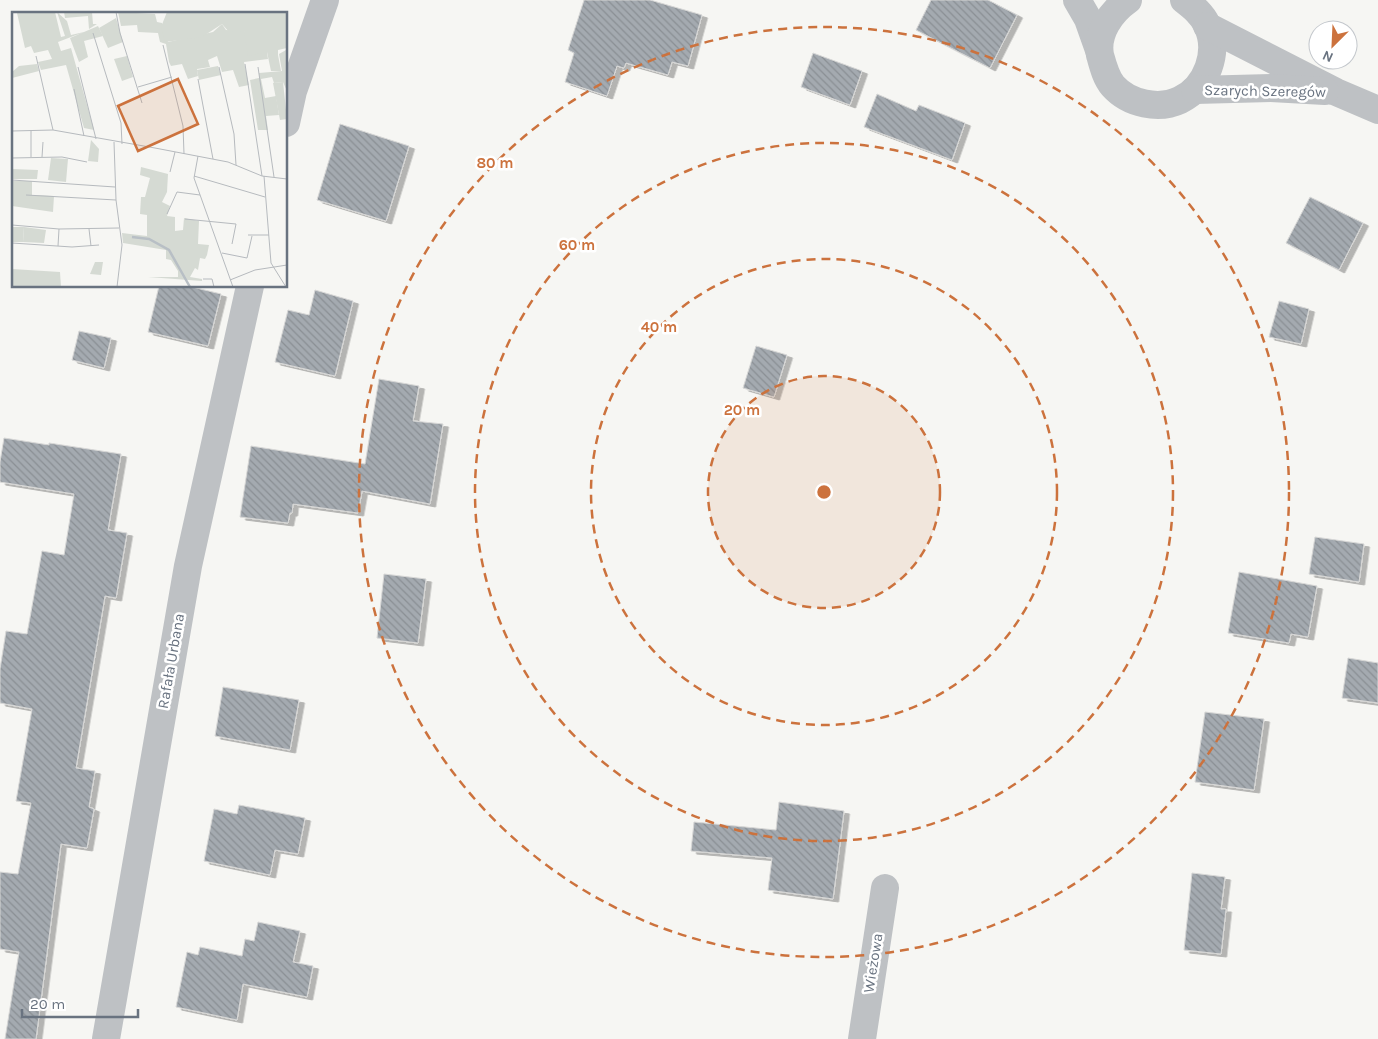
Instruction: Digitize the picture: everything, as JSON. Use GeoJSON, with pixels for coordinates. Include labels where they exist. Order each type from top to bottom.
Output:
{"type":"FeatureCollection","features":[{"type":"Feature","properties":{"kind":"street"},"geometry":{"type":"LineString","coordinates":[[288,114],[293,91],[325,0]]}},
{"type":"Feature","properties":{"kind":"street"},"geometry":{"type":"LineString","coordinates":[[1077,0],[1088,19],[1099,50],[1103,69],[1113,86],[1129,98],[1146,104],[1163,105],[1180,100],[1194,90],[1206,76],[1212,60],[1212,42],[1207,26],[1198,11],[1184,0]]}},
{"type":"Feature","properties":{"kind":"street"},"geometry":{"type":"LineString","coordinates":[[1099,50],[1102,31],[1112,14],[1128,0]]}},
{"type":"Feature","properties":{"kind":"street","name":"Szarych Szeregów"},"geometry":{"type":"LineString","coordinates":[[1207,26],[1336,92],[1378,110]]}},
{"type":"Feature","properties":{"kind":"street","name":"Szarych Szeregów"},"geometry":{"type":"LineString","coordinates":[[1194,90],[1271,88],[1336,92]]}},
{"type":"Feature","properties":{"kind":"street","name":"Rafała Urbana"},"geometry":{"type":"LineString","coordinates":[[106,1039],[188,566],[250,288]]}},
{"type":"Feature","properties":{"kind":"street","name":"Wieżowa"},"geometry":{"type":"LineString","coordinates":[[862,1039],[885,888]]}},
{"type":"Feature","properties":{"kind":"building"},"geometry":{"type":"Polygon","coordinates":[[[584,0],[650,0],[702,15],[688,66],[672,62],[668,75],[626,63],[624,68],[617,66],[607,96],[565,82],[574,53],[568,50],[584,0]]]}},
{"type":"Feature","properties":{"kind":"building"},"geometry":{"type":"Polygon","coordinates":[[[931,0],[988,0],[1017,15],[990,68],[916,30],[931,0]]]}},
{"type":"Feature","properties":{"kind":"building"},"geometry":{"type":"Polygon","coordinates":[[[813,53],[862,71],[850,105],[801,87],[813,53]]]}},
{"type":"Feature","properties":{"kind":"building"},"geometry":{"type":"Polygon","coordinates":[[[877,94],[916,111],[919,105],[965,123],[952,160],[864,127],[877,94]]]}},
{"type":"Feature","properties":{"kind":"building"},"geometry":{"type":"Polygon","coordinates":[[[340,124],[409,146],[386,221],[317,200],[340,124]]]}},
{"type":"Feature","properties":{"kind":"building"},"geometry":{"type":"Polygon","coordinates":[[[1310,197],[1363,223],[1339,270],[1286,243],[1310,197]]]}},
{"type":"Feature","properties":{"kind":"building"},"geometry":{"type":"Polygon","coordinates":[[[159,288],[196,288],[221,294],[208,346],[148,332],[159,288]]]}},
{"type":"Feature","properties":{"kind":"building"},"geometry":{"type":"Polygon","coordinates":[[[315,290],[353,301],[335,376],[275,362],[288,310],[309,315],[315,290]]]}},
{"type":"Feature","properties":{"kind":"building"},"geometry":{"type":"Polygon","coordinates":[[[1279,301],[1309,309],[1301,344],[1269,337],[1279,301]]]}},
{"type":"Feature","properties":{"kind":"building"},"geometry":{"type":"Polygon","coordinates":[[[79,331],[111,338],[104,368],[72,360],[79,331]]]}},
{"type":"Feature","properties":{"kind":"building"},"geometry":{"type":"Polygon","coordinates":[[[756,346],[787,355],[774,397],[743,388],[756,346]]]}},
{"type":"Feature","properties":{"kind":"building"},"geometry":{"type":"Polygon","coordinates":[[[379,379],[419,386],[413,421],[443,424],[430,504],[362,491],[358,513],[293,504],[288,523],[240,517],[251,446],[365,464],[379,379]]]}},
{"type":"Feature","properties":{"kind":"building"},"geometry":{"type":"Polygon","coordinates":[[[4,438],[121,454],[108,530],[127,533],[116,598],[105,596],[76,768],[95,771],[89,807],[94,809],[87,848],[61,844],[36,1039],[5,1039],[19,952],[0,949],[0,872],[18,874],[31,803],[16,801],[32,709],[0,703],[0,669],[6,631],[27,634],[42,551],[64,555],[74,494],[0,482],[0,462],[4,438]]]}},
{"type":"Feature","properties":{"kind":"building"},"geometry":{"type":"Polygon","coordinates":[[[1315,537],[1364,544],[1359,582],[1309,574],[1315,537]]]}},
{"type":"Feature","properties":{"kind":"building"},"geometry":{"type":"Polygon","coordinates":[[[1239,572],[1317,586],[1308,637],[1291,634],[1289,643],[1228,633],[1239,572]]]}},
{"type":"Feature","properties":{"kind":"building"},"geometry":{"type":"Polygon","coordinates":[[[384,574],[426,579],[418,643],[377,638],[384,574]]]}},
{"type":"Feature","properties":{"kind":"building"},"geometry":{"type":"Polygon","coordinates":[[[1348,658],[1378,663],[1378,703],[1342,698],[1348,658]]]}},
{"type":"Feature","properties":{"kind":"building"},"geometry":{"type":"Polygon","coordinates":[[[223,687],[299,700],[290,750],[215,736],[223,687]]]}},
{"type":"Feature","properties":{"kind":"building"},"geometry":{"type":"Polygon","coordinates":[[[1205,712],[1264,719],[1254,790],[1195,782],[1205,712]]]}},
{"type":"Feature","properties":{"kind":"building"},"geometry":{"type":"Polygon","coordinates":[[[779,802],[844,811],[833,899],[768,890],[772,858],[691,851],[694,822],[776,830],[779,802]]]}},
{"type":"Feature","properties":{"kind":"building"},"geometry":{"type":"Polygon","coordinates":[[[239,805],[305,818],[298,854],[275,850],[270,875],[204,861],[214,809],[237,814],[239,805]]]}},
{"type":"Feature","properties":{"kind":"building"},"geometry":{"type":"Polygon","coordinates":[[[1192,873],[1225,877],[1221,909],[1226,909],[1221,954],[1184,950],[1192,873]]]}},
{"type":"Feature","properties":{"kind":"building"},"geometry":{"type":"Polygon","coordinates":[[[258,922],[300,931],[293,962],[313,966],[307,997],[243,984],[237,1020],[176,1007],[187,952],[198,955],[200,947],[242,956],[245,939],[254,941],[258,922]]]}}]}
